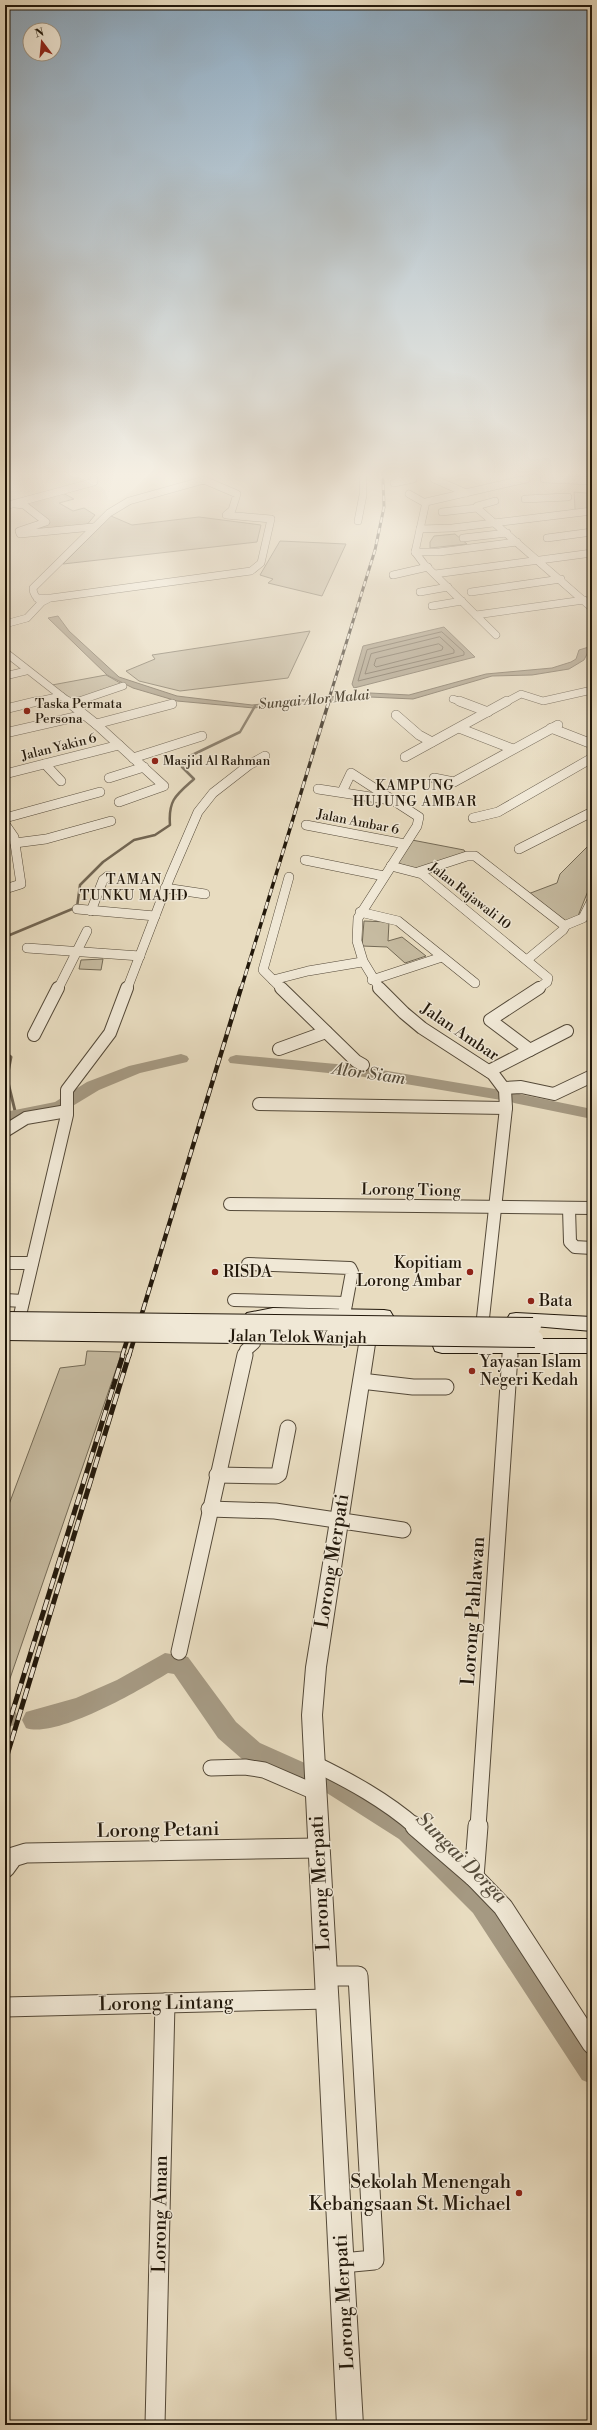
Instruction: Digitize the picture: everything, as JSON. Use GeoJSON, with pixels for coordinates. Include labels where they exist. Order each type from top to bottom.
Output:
{"type":"FeatureCollection","features":[{"type":"Feature","properties":{"kind":"main road"},"geometry":{"type":"LineString","coordinates":[[592,1325],[345,1309],[257,1316],[246,1324],[244,1331],[246,1338],[254,1343],[511,1347],[592,1346]]}},
{"type":"Feature","properties":{"kind":"main road","name":"Jalan Telok Wanjah"},"geometry":{"type":"LineString","coordinates":[[12,1317],[534,1332],[592,1338]]}},
{"type":"Feature","properties":{"kind":"main road","name":"Jalan Telok Wanjah"},"geometry":{"type":"LineString","coordinates":[[5,1332],[534,1332],[592,1325]]}},
{"type":"Feature","properties":{"kind":"street"},"geometry":{"type":"LineString","coordinates":[[35,592],[39,600]]}},
{"type":"Feature","properties":{"kind":"street"},"geometry":{"type":"LineString","coordinates":[[39,600],[94,592]]}},
{"type":"Feature","properties":{"kind":"street"},"geometry":{"type":"LineString","coordinates":[[453,592],[496,635]]}},
{"type":"Feature","properties":{"kind":"street"},"geometry":{"type":"LineString","coordinates":[[575,592],[592,608]]}},
{"type":"Feature","properties":{"kind":"street"},"geometry":{"type":"LineString","coordinates":[[5,624],[19,621],[31,615],[39,600]]}},
{"type":"Feature","properties":{"kind":"street"},"geometry":{"type":"LineString","coordinates":[[476,614],[584,600]]}},
{"type":"Feature","properties":{"kind":"street"},"geometry":{"type":"LineString","coordinates":[[432,606],[462,601]]}},
{"type":"Feature","properties":{"kind":"street"},"geometry":{"type":"LineString","coordinates":[[5,652],[26,671],[96,724],[164,784],[160,790],[119,802]]}},
{"type":"Feature","properties":{"kind":"street"},"geometry":{"type":"LineString","coordinates":[[5,676],[26,671]]}},
{"type":"Feature","properties":{"kind":"street"},"geometry":{"type":"LineString","coordinates":[[71,704],[123,686]]}},
{"type":"Feature","properties":{"kind":"street"},"geometry":{"type":"LineString","coordinates":[[405,757],[524,694],[536,700],[544,701],[592,690]]}},
{"type":"Feature","properties":{"kind":"street"},"geometry":{"type":"LineString","coordinates":[[5,709],[61,696]]}},
{"type":"Feature","properties":{"kind":"street"},"geometry":{"type":"LineString","coordinates":[[453,699],[488,712]]}},
{"type":"Feature","properties":{"kind":"street"},"geometry":{"type":"LineString","coordinates":[[96,724],[172,704]]}},
{"type":"Feature","properties":{"kind":"street"},"geometry":{"type":"LineString","coordinates":[[5,733],[84,715]]}},
{"type":"Feature","properties":{"kind":"street"},"geometry":{"type":"LineString","coordinates":[[396,715],[419,736],[432,742]]}},
{"type":"Feature","properties":{"kind":"street"},"geometry":{"type":"LineString","coordinates":[[434,778],[453,782],[554,726],[592,744]]}},
{"type":"Feature","properties":{"kind":"street"},"geometry":{"type":"LineString","coordinates":[[459,728],[513,749]]}},
{"type":"Feature","properties":{"kind":"street"},"geometry":{"type":"LineString","coordinates":[[133,758],[202,736]]}},
{"type":"Feature","properties":{"kind":"street","name":"Jalan Yakin 6"},"geometry":{"type":"LineString","coordinates":[[5,774],[119,745]]}},
{"type":"Feature","properties":{"kind":"street"},"geometry":{"type":"LineString","coordinates":[[12,1317],[23,1301],[67,1104],[68,1090],[110,1033],[188,831],[204,802],[249,765],[265,756]]}},
{"type":"Feature","properties":{"kind":"street"},"geometry":{"type":"LineString","coordinates":[[473,818],[498,812],[592,758]]}},
{"type":"Feature","properties":{"kind":"street"},"geometry":{"type":"LineString","coordinates":[[45,764],[61,781]]}},
{"type":"Feature","properties":{"kind":"street"},"geometry":{"type":"LineString","coordinates":[[108,778],[144,767]]}},
{"type":"Feature","properties":{"kind":"street"},"geometry":{"type":"LineString","coordinates":[[342,792],[351,773],[396,800]]}},
{"type":"Feature","properties":{"kind":"street"},"geometry":{"type":"LineString","coordinates":[[318,789],[396,800]]}},
{"type":"Feature","properties":{"kind":"street"},"geometry":{"type":"LineString","coordinates":[[5,818],[100,792]]}},
{"type":"Feature","properties":{"kind":"street","name":"Jalan Ambar"},"geometry":{"type":"LineString","coordinates":[[396,800],[419,817],[419,823],[360,912],[356,931],[357,946],[362,962],[372,980],[425,1030],[489,1071],[504,1088]]}},
{"type":"Feature","properties":{"kind":"street"},"geometry":{"type":"LineString","coordinates":[[519,849],[592,812]]}},
{"type":"Feature","properties":{"kind":"street"},"geometry":{"type":"LineString","coordinates":[[15,843],[46,839],[111,821]]}},
{"type":"Feature","properties":{"kind":"street"},"geometry":{"type":"LineString","coordinates":[[5,824],[11,831],[15,843],[21,884],[19,886],[5,889]]}},
{"type":"Feature","properties":{"kind":"street","name":"Jalan Ambar 6"},"geometry":{"type":"LineString","coordinates":[[306,825],[405,844]]}},
{"type":"Feature","properties":{"kind":"street"},"geometry":{"type":"LineString","coordinates":[[418,872],[467,856],[475,856],[565,926]]}},
{"type":"Feature","properties":{"kind":"street"},"geometry":{"type":"LineString","coordinates":[[305,860],[384,876]]}},
{"type":"Feature","properties":{"kind":"street","name":"Jalan Rajawali 10"},"geometry":{"type":"LineString","coordinates":[[391,866],[418,872],[528,959],[549,980],[490,1020],[530,1050]]}},
{"type":"Feature","properties":{"kind":"street"},"geometry":{"type":"LineString","coordinates":[[91,911],[103,880],[108,876]]}},
{"type":"Feature","properties":{"kind":"street"},"geometry":{"type":"LineString","coordinates":[[289,878],[262,967],[273,980],[326,1032],[363,1065]]}},
{"type":"Feature","properties":{"kind":"street"},"geometry":{"type":"LineString","coordinates":[[166,888],[205,894]]}},
{"type":"Feature","properties":{"kind":"street"},"geometry":{"type":"LineString","coordinates":[[528,959],[565,926],[583,918],[591,903]]}},
{"type":"Feature","properties":{"kind":"street"},"geometry":{"type":"LineString","coordinates":[[77,909],[155,916]]}},
{"type":"Feature","properties":{"kind":"street"},"geometry":{"type":"LineString","coordinates":[[360,912],[398,921],[475,983]]}},
{"type":"Feature","properties":{"kind":"street"},"geometry":{"type":"LineString","coordinates":[[34,1035],[87,931]]}},
{"type":"Feature","properties":{"kind":"street"},"geometry":{"type":"LineString","coordinates":[[27,948],[140,956]]}},
{"type":"Feature","properties":{"kind":"street"},"geometry":{"type":"LineString","coordinates":[[372,980],[442,957]]}},
{"type":"Feature","properties":{"kind":"street"},"geometry":{"type":"LineString","coordinates":[[273,980],[308,971],[362,962]]}},
{"type":"Feature","properties":{"kind":"street"},"geometry":{"type":"LineString","coordinates":[[489,1071],[567,1031]]}},
{"type":"Feature","properties":{"kind":"street"},"geometry":{"type":"LineString","coordinates":[[279,1049],[326,1032]]}},
{"type":"Feature","properties":{"kind":"street"},"geometry":{"type":"LineString","coordinates":[[483,1318],[506,1108],[504,1088],[521,1087],[554,1094],[592,1076]]}},
{"type":"Feature","properties":{"kind":"street"},"geometry":{"type":"LineString","coordinates":[[5,1131],[14,1123],[24,1118],[67,1104]]}},
{"type":"Feature","properties":{"kind":"street"},"geometry":{"type":"LineString","coordinates":[[259,1104],[506,1108]]}},
{"type":"Feature","properties":{"kind":"street","name":"Lorong Tiong"},"geometry":{"type":"LineString","coordinates":[[230,1204],[592,1208]]}},
{"type":"Feature","properties":{"kind":"street"},"geometry":{"type":"LineString","coordinates":[[569,1208],[570,1242],[575,1247],[592,1248]]}},
{"type":"Feature","properties":{"kind":"street"},"geometry":{"type":"LineString","coordinates":[[5,1263],[32,1263]]}},
{"type":"Feature","properties":{"kind":"street"},"geometry":{"type":"LineString","coordinates":[[234,1300],[345,1309],[352,1272],[350,1268],[248,1264]]}},
{"type":"Feature","properties":{"kind":"street"},"geometry":{"type":"LineString","coordinates":[[5,1300],[23,1301]]}},
{"type":"Feature","properties":{"kind":"street"},"geometry":{"type":"LineString","coordinates":[[5,1315],[12,1317],[72,1314],[79,1315],[85,1325],[83,1329],[72,1336],[5,1337]]}},
{"type":"Feature","properties":{"kind":"street"},"geometry":{"type":"LineString","coordinates":[[179,1652],[209,1509],[246,1350],[254,1343]]}},
{"type":"Feature","properties":{"kind":"street","name":"Lorong Merpati"},"geometry":{"type":"LineString","coordinates":[[350,2425],[328,1999],[313,1763],[312,1690],[367,1344]]}},
{"type":"Feature","properties":{"kind":"street","name":"Lorong Pahlawan"},"geometry":{"type":"LineString","coordinates":[[474,1877],[511,1347]]}},
{"type":"Feature","properties":{"kind":"street"},"geometry":{"type":"LineString","coordinates":[[361,1381],[413,1387],[446,1387]]}},
{"type":"Feature","properties":{"kind":"street"},"geometry":{"type":"LineString","coordinates":[[218,1475],[276,1476],[279,1474],[288,1428]]}},
{"type":"Feature","properties":{"kind":"street"},"geometry":{"type":"LineString","coordinates":[[209,1509],[275,1511],[339,1522],[403,1530]]}},
{"type":"Feature","properties":{"kind":"street"},"geometry":{"type":"LineString","coordinates":[[313,1763],[359,1786],[398,1811],[474,1877],[503,1907],[592,2044]]}},
{"type":"Feature","properties":{"kind":"street"},"geometry":{"type":"LineString","coordinates":[[211,1768],[245,1767],[264,1770],[315,1792]]}},
{"type":"Feature","properties":{"kind":"street","name":"Lorong Petani"},"geometry":{"type":"LineString","coordinates":[[5,1868],[13,1857],[26,1853],[318,1848]]}},
{"type":"Feature","properties":{"kind":"street"},"geometry":{"type":"LineString","coordinates":[[326,1976],[358,1976],[374,2260],[342,2263]]}},
{"type":"Feature","properties":{"kind":"street","name":"Lorong Lintang"},"geometry":{"type":"LineString","coordinates":[[5,2007],[328,1999]]}},
{"type":"Feature","properties":{"kind":"street","name":"Lorong Aman"},"geometry":{"type":"LineString","coordinates":[[155,2425],[165,2003]]}},
{"type":"Feature","properties":{"kind":"shaded area"},"geometry":{"type":"Polygon","coordinates":[[[307,592],[324,592],[322,596],[307,592]]]}},
{"type":"Feature","properties":{"kind":"shaded area"},"geometry":{"type":"Polygon","coordinates":[[[310,631],[288,678],[180,691],[139,681],[126,671],[155,659],[152,655],[310,631]]]}},
{"type":"Feature","properties":{"kind":"shaded area"},"geometry":{"type":"Polygon","coordinates":[[[106,675],[122,684],[73,700],[52,685],[106,675]]]}},
{"type":"Feature","properties":{"kind":"shaded area"},"geometry":{"type":"Polygon","coordinates":[[[412,840],[464,850],[466,854],[416,869],[397,863],[412,840]]]}},
{"type":"Feature","properties":{"kind":"shaded area"},"geometry":{"type":"Polygon","coordinates":[[[592,842],[592,881],[578,916],[564,922],[528,894],[557,883],[560,874],[592,842]]]}},
{"type":"Feature","properties":{"kind":"shaded area"},"geometry":{"type":"Polygon","coordinates":[[[364,921],[389,922],[388,941],[402,937],[426,956],[405,963],[387,947],[362,946],[364,921]]]}},
{"type":"Feature","properties":{"kind":"shaded area"},"geometry":{"type":"Polygon","coordinates":[[[103,959],[101,970],[79,969],[81,960],[103,959]]]}},
{"type":"Feature","properties":{"kind":"shaded area"},"geometry":{"type":"Polygon","coordinates":[[[87,1351],[122,1352],[5,1693],[5,1515],[60,1368],[85,1365],[87,1351]]]}},
{"type":"Feature","properties":{"kind":"water","name":"Sungai Alor Malai"},"geometry":{"type":"Polygon","coordinates":[[[58,616],[69,631],[119,677],[177,696],[252,705],[370,693],[409,695],[486,674],[552,668],[576,659],[579,650],[592,646],[592,650],[588,652],[584,660],[569,669],[532,675],[492,676],[413,699],[370,697],[334,702],[303,701],[254,708],[177,701],[133,688],[107,675],[48,618],[58,616]]]}},
{"type":"Feature","properties":{"kind":"water"},"geometry":{"type":"Polygon","coordinates":[[[444,627],[475,657],[354,688],[352,684],[363,646],[444,627]]]}},
{"type":"Feature","properties":{"kind":"waterway","name":"Sungai Alor Malai"},"geometry":{"type":"LineString","coordinates":[[5,937],[77,907],[80,885],[103,862],[134,840],[155,835],[170,825],[170,810],[174,799],[182,789],[194,779],[182,767],[190,756],[240,732],[255,706]]}},
{"type":"Feature","properties":{"kind":"waterway"},"geometry":{"type":"LineString","coordinates":[[5,1053],[11,1057],[7,1078],[16,1115]]}},
{"type":"Feature","properties":{"kind":"waterway","name":"Alor Siam"},"geometry":{"type":"LineString","coordinates":[[5,1123],[16,1115],[60,1106],[93,1086],[135,1069],[181,1059]]}},
{"type":"Feature","properties":{"kind":"waterway","name":"Alor Siam"},"geometry":{"type":"LineString","coordinates":[[236,1060],[358,1071],[501,1095]]}},
{"type":"Feature","properties":{"kind":"waterway","name":"Alor Siam"},"geometry":{"type":"LineString","coordinates":[[514,1098],[592,1114]]}},
{"type":"Feature","properties":{"kind":"waterway","name":"Sungai Derga"},"geometry":{"type":"LineString","coordinates":[[34,1720],[80,1708],[125,1687],[165,1663],[180,1664],[227,1730],[251,1751],[307,1776]]}},
{"type":"Feature","properties":{"kind":"waterway","name":"Sungai Derga"},"geometry":{"type":"LineString","coordinates":[[328,1780],[408,1831],[482,1904],[592,2070]]}},
{"type":"Feature","properties":{"kind":"railway"},"geometry":{"type":"LineString","coordinates":[[328,702],[362,592]]}},
{"type":"Feature","properties":{"kind":"railway"},"geometry":{"type":"LineString","coordinates":[[241,989],[329,701]]}},
{"type":"Feature","properties":{"kind":"railway"},"geometry":{"type":"LineString","coordinates":[[129,1356],[241,988]]}},
{"type":"Feature","properties":{"kind":"railway"},"geometry":{"type":"LineString","coordinates":[[122,1356],[130,1331]]}},
{"type":"Feature","properties":{"kind":"railway"},"geometry":{"type":"LineString","coordinates":[[5,1736],[123,1355]]}},
{"type":"Feature","properties":{"kind":"railway"},"geometry":{"type":"LineString","coordinates":[[5,1762],[129,1355]]}},
{"type":"Feature","properties":{"kind":"place","name":"Taska Permata Persona"},"geometry":{"type":"Point","coordinates":[27,711]}},
{"type":"Feature","properties":{"kind":"place","name":"Masjid Al Rahman"},"geometry":{"type":"Point","coordinates":[155,761]}},
{"type":"Feature","properties":{"kind":"place","name":"RISDA"},"geometry":{"type":"Point","coordinates":[215,1272]}},
{"type":"Feature","properties":{"kind":"place","name":"Kopitiam Lorong Ambar"},"geometry":{"type":"Point","coordinates":[470,1272]}},
{"type":"Feature","properties":{"kind":"place","name":"Bata"},"geometry":{"type":"Point","coordinates":[531,1301]}},
{"type":"Feature","properties":{"kind":"place","name":"Yayasan Islam Negeri Kedah"},"geometry":{"type":"Point","coordinates":[472,1371]}},
{"type":"Feature","properties":{"kind":"place","name":"Sekolah Menengah Kebangsaan St. Michael"},"geometry":{"type":"Point","coordinates":[519,2193]}},
{"type":"Feature","properties":{"kind":"district","name":"KAMPUNG HUJUNG AMBAR"},"geometry":{"type":"Point","coordinates":[415,794]}},
{"type":"Feature","properties":{"kind":"district","name":"TAMAN TUNKU MAJID"},"geometry":{"type":"Point","coordinates":[134,888]}}]}
